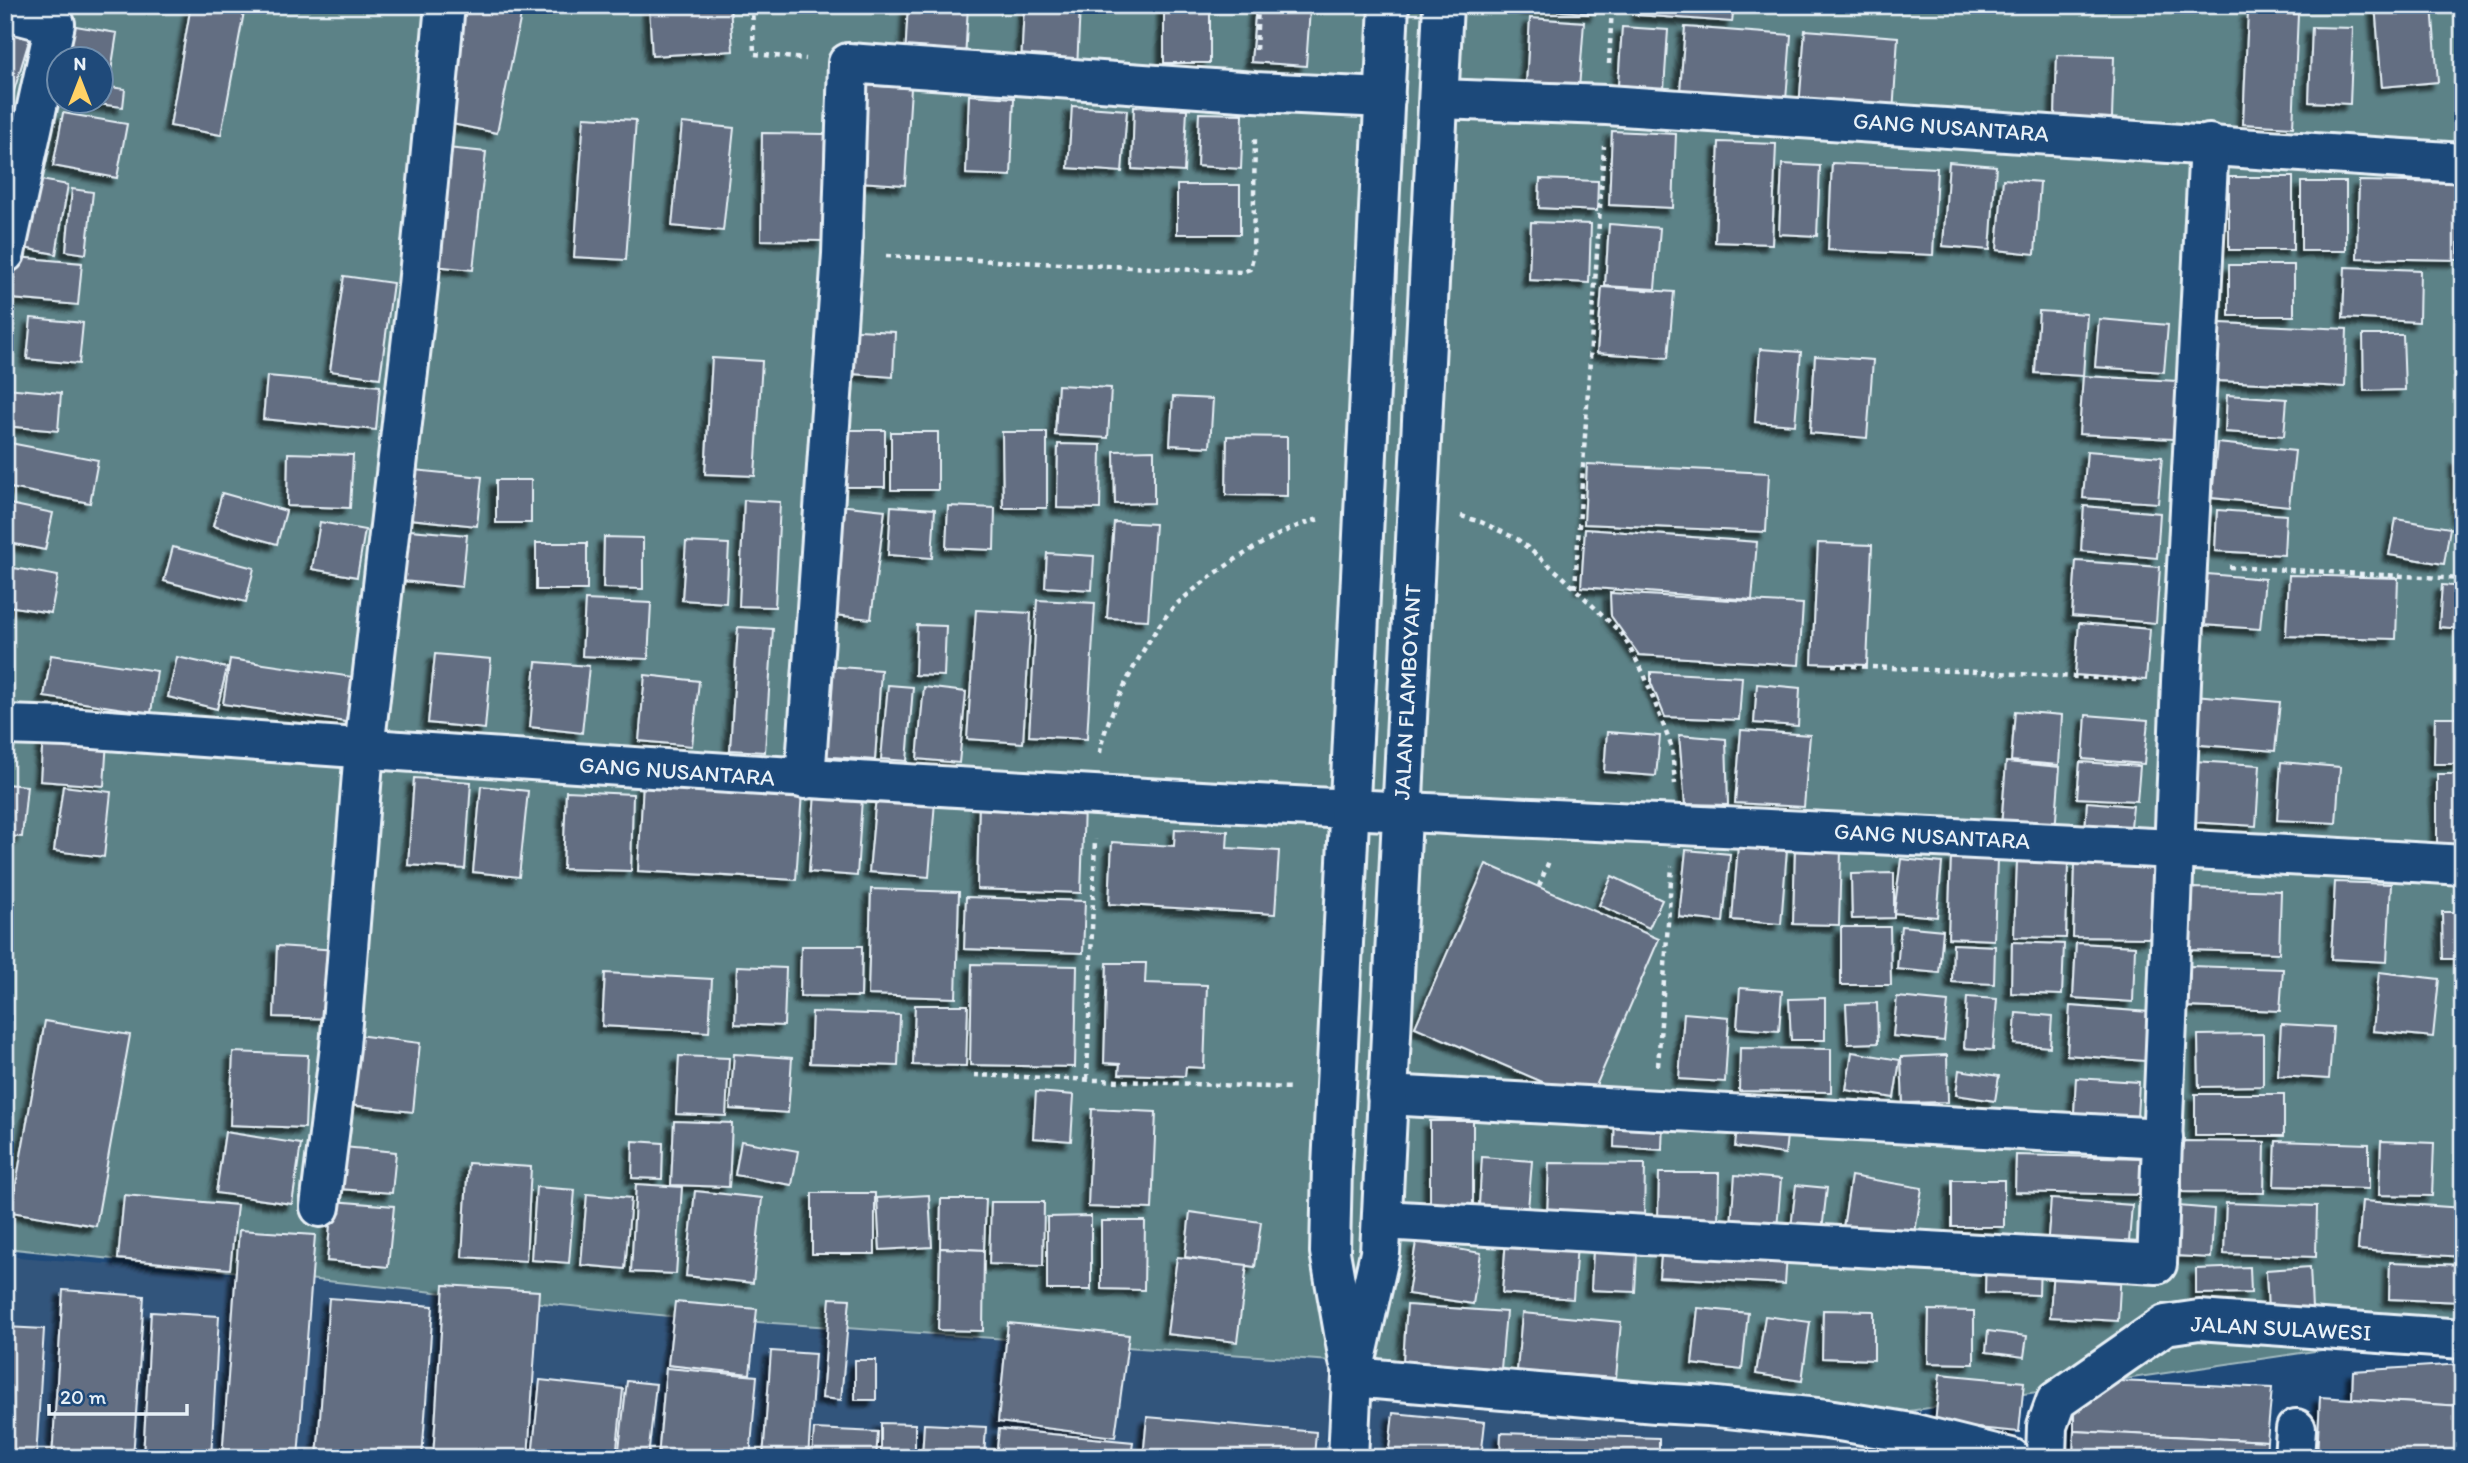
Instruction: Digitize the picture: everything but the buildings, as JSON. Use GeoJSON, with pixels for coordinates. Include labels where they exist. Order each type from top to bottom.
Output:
{"type":"FeatureCollection","features":[{"type":"Feature","properties":{"kind":"street"},"geometry":{"type":"LineString","coordinates":[[320,1207],[340,1046],[364,749],[418,286],[445,5]]}},
{"type":"Feature","properties":{"kind":"street","name":"JALAN FLAMBOYANT"},"geometry":{"type":"LineString","coordinates":[[1352,1377],[1329,1252],[1389,5]]}},
{"type":"Feature","properties":{"kind":"street","name":"JALAN FLAMBOYANT"},"geometry":{"type":"LineString","coordinates":[[1348,1458],[1352,1377],[1380,1253],[1387,1095],[1411,812],[1424,385],[1443,5]]}},
{"type":"Feature","properties":{"kind":"street"},"geometry":{"type":"LineString","coordinates":[[5,11],[55,24],[5,253]]}},
{"type":"Feature","properties":{"kind":"street"},"geometry":{"type":"LineString","coordinates":[[805,779],[842,254],[848,63],[1255,92],[1385,98]]}},
{"type":"Feature","properties":{"kind":"street","name":"GANG NUSANTARA"},"geometry":{"type":"LineString","coordinates":[[1439,99],[1607,104],[2463,163]]}},
{"type":"Feature","properties":{"kind":"street"},"geometry":{"type":"LineString","coordinates":[[1382,1220],[2157,1264],[2186,565],[2209,144]]}},
{"type":"Feature","properties":{"kind":"street"},"geometry":{"type":"LineString","coordinates":[[1371,383],[1424,385]]}},
{"type":"Feature","properties":{"kind":"street","name":"GANG NUSANTARA"},"geometry":{"type":"LineString","coordinates":[[5,725],[805,779],[1411,812],[2174,847],[2463,864]]}},
{"type":"Feature","properties":{"kind":"street"},"geometry":{"type":"LineString","coordinates":[[1387,1095],[2163,1138]]}},
{"type":"Feature","properties":{"kind":"street"},"geometry":{"type":"LineString","coordinates":[[1332,1167],[1384,1170]]}},
{"type":"Feature","properties":{"kind":"street","name":"JALAN SULAWESI"},"geometry":{"type":"LineString","coordinates":[[2046,1458],[2047,1426],[2056,1401],[2165,1325],[2199,1320],[2463,1339]]}},
{"type":"Feature","properties":{"kind":"street"},"geometry":{"type":"LineString","coordinates":[[1352,1377],[1709,1406],[1827,1419],[1911,1433],[2011,1458]]}},
{"type":"Feature","properties":{"kind":"path"},"geometry":{"type":"LineString","coordinates":[[752,5],[754,54],[848,63]]}},
{"type":"Feature","properties":{"kind":"path"},"geometry":{"type":"LineString","coordinates":[[842,254],[1220,272],[1250,269],[1254,257],[1258,5]]}},
{"type":"Feature","properties":{"kind":"path"},"geometry":{"type":"LineString","coordinates":[[1575,589],[1612,5]]}},
{"type":"Feature","properties":{"kind":"path"},"geometry":{"type":"LineString","coordinates":[[1456,515],[1481,522],[1517,539],[1622,634],[1644,674],[1672,748],[1675,824],[1656,1109]]}},
{"type":"Feature","properties":{"kind":"path"},"geometry":{"type":"LineString","coordinates":[[2186,565],[2463,579]]}},
{"type":"Feature","properties":{"kind":"path"},"geometry":{"type":"LineString","coordinates":[[1832,665],[2181,682]]}},
{"type":"Feature","properties":{"kind":"path"},"geometry":{"type":"LineString","coordinates":[[974,1075],[1301,1088]]}},
{"type":"Feature","properties":{"kind":"shaded area"},"geometry":{"type":"Polygon","coordinates":[[[5,1256],[1332,1361],[1324,1458],[5,1458],[5,1256]]]}},
{"type":"Feature","properties":{"kind":"shaded area"},"geometry":{"type":"Polygon","coordinates":[[[1371,1397],[1848,1439],[1931,1458],[1368,1458],[1371,1397]]]}},
{"type":"Feature","properties":{"kind":"green space"},"geometry":{"type":"Polygon","coordinates":[[[5,5],[2463,5],[2463,1329],[1902,1412],[1332,1361],[669,1316],[5,1248],[5,5]]]}}]}
